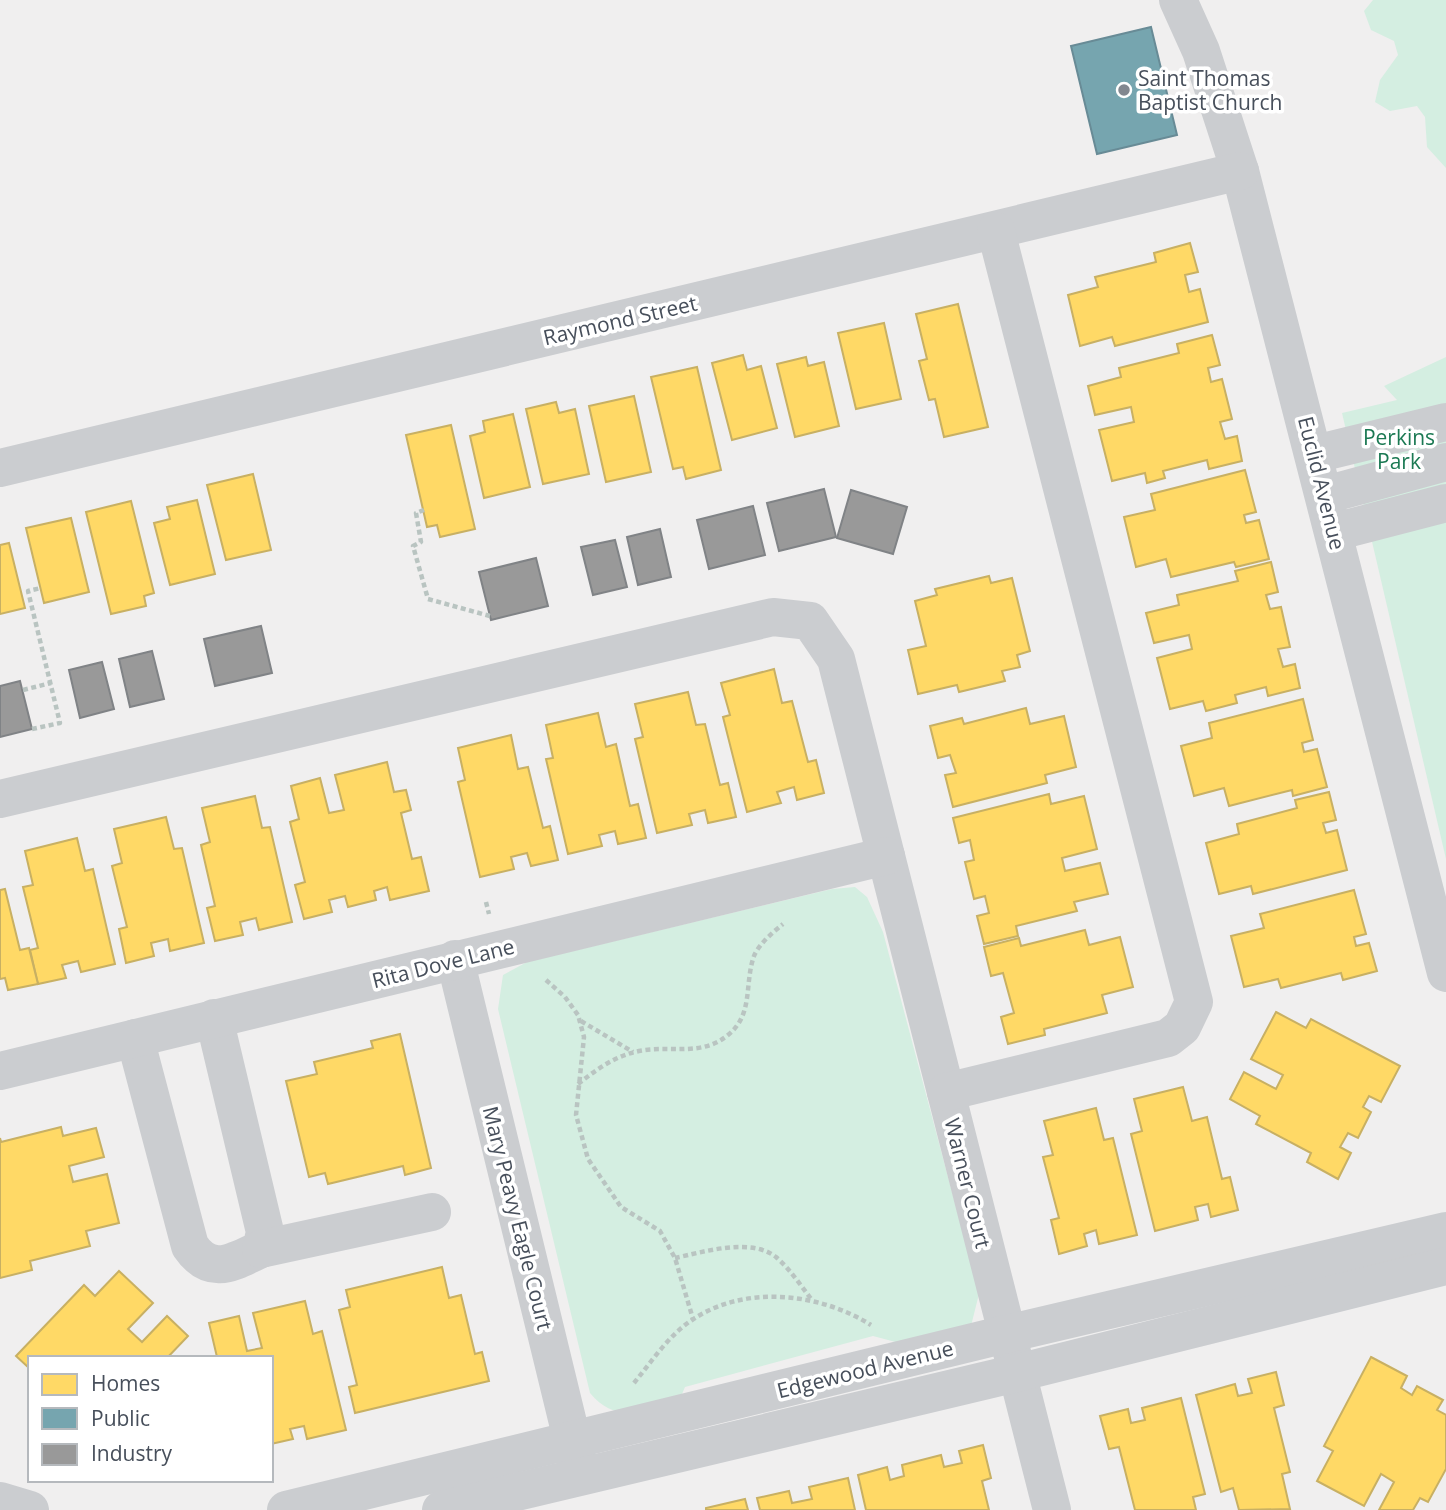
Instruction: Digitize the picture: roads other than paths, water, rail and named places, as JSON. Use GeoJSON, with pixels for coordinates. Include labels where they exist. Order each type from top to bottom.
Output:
{"type":"FeatureCollection","features":[{"type":"Feature","properties":{"kind":"street","name":"Euclid Avenue"},"geometry":{"type":"LineString","coordinates":[[1178,0],[1201,51],[1240,170],[1446,973]]}},
{"type":"Feature","properties":{"kind":"street","name":"Raymond Street"},"geometry":{"type":"LineString","coordinates":[[0,468],[996,231],[1240,170]]}},
{"type":"Feature","properties":{"kind":"street"},"geometry":{"type":"LineString","coordinates":[[946,1092],[1168,1038],[1182,1027],[1194,1002],[996,231]]}},
{"type":"Feature","properties":{"kind":"street"},"geometry":{"type":"LineString","coordinates":[[1315,454],[1446,422]]}},
{"type":"Feature","properties":{"kind":"street"},"geometry":{"type":"LineString","coordinates":[[1325,495],[1446,462]]}},
{"type":"Feature","properties":{"kind":"street"},"geometry":{"type":"LineString","coordinates":[[1334,532],[1446,503]]}},
{"type":"Feature","properties":{"kind":"street","name":"Warner Court"},"geometry":{"type":"LineString","coordinates":[[0,799],[774,617],[810,621],[836,659],[1052,1510]]}},
{"type":"Feature","properties":{"kind":"street","name":"Rita Dove Lane"},"geometry":{"type":"LineString","coordinates":[[0,1071],[886,856]]}},
{"type":"Feature","properties":{"kind":"street","name":"Mary Peavy Eagle Court"},"geometry":{"type":"LineString","coordinates":[[455,960],[577,1458]]}},
{"type":"Feature","properties":{"kind":"street"},"geometry":{"type":"LineString","coordinates":[[214,1018],[265,1232],[261,1249]]}},
{"type":"Feature","properties":{"kind":"street"},"geometry":{"type":"LineString","coordinates":[[135,1038],[190,1246],[198,1259],[215,1265],[230,1264],[261,1249],[432,1212]]}},
{"type":"Feature","properties":{"kind":"street","name":"Edgewood Avenue"},"geometry":{"type":"LineString","coordinates":[[441,1510],[577,1458],[1006,1334],[1446,1231]]}},
{"type":"Feature","properties":{"kind":"street","name":"Edgewood Avenue"},"geometry":{"type":"LineString","coordinates":[[286,1510],[577,1458],[1017,1373],[1446,1266]]}},
{"type":"Feature","properties":{"kind":"place","name":"Saint Thomas Baptist Church"},"geometry":{"type":"Point","coordinates":[1124,90]}},
{"type":"Feature","properties":{"kind":"park label","name":"Perkins Park"},"geometry":{"type":"Point","coordinates":[1399,449]}}]}
